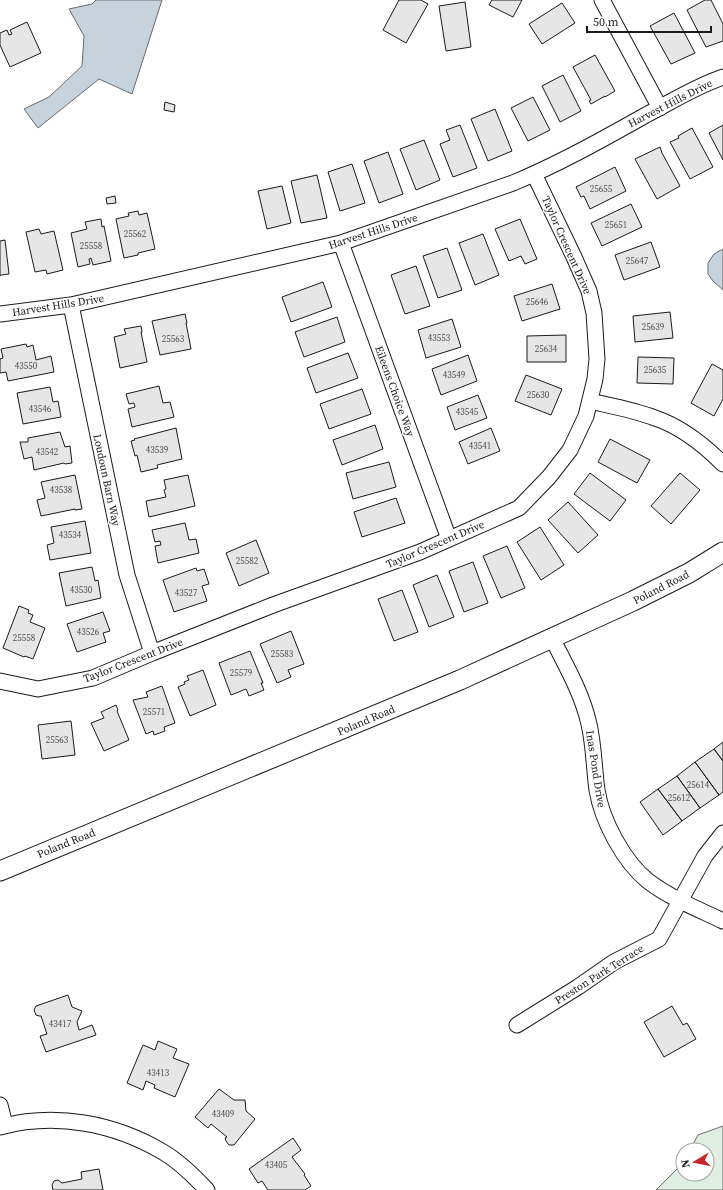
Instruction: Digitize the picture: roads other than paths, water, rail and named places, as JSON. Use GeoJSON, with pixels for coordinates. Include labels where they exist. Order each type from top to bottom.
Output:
{"type":"FeatureCollection","features":[{"type":"Feature","properties":{"kind":"street"},"geometry":{"type":"LineString","coordinates":[[602,0],[660,108]]}},
{"type":"Feature","properties":{"kind":"street","name":"Harvest Hills Drive"},"geometry":{"type":"LineString","coordinates":[[0,314],[71,305],[340,243],[513,183],[534,174],[683,95],[723,77]]}},
{"type":"Feature","properties":{"kind":"street","name":"Taylor Crescent Drive"},"geometry":{"type":"LineString","coordinates":[[0,681],[38,689],[93,678],[273,605],[420,552],[519,508],[549,477],[570,450],[586,416],[595,380],[597,359],[596,335],[589,291],[534,174]]}},
{"type":"Feature","properties":{"kind":"street","name":"Eileens Choice Way"},"geometry":{"type":"LineString","coordinates":[[340,243],[449,539]]}},
{"type":"Feature","properties":{"kind":"street","name":"Loudoun Barn Way"},"geometry":{"type":"LineString","coordinates":[[71,305],[127,575],[152,653]]}},
{"type":"Feature","properties":{"kind":"street"},"geometry":{"type":"LineString","coordinates":[[590,401],[656,418],[682,430],[706,448],[723,464]]}},
{"type":"Feature","properties":{"kind":"street","name":"Poland Road"},"geometry":{"type":"LineString","coordinates":[[0,871],[460,680],[640,597],[689,573],[723,552]]}},
{"type":"Feature","properties":{"kind":"street","name":"Inas Pond Drive"},"geometry":{"type":"LineString","coordinates":[[552,638],[581,698],[593,746],[597,790],[602,811],[619,846],[647,880],[661,890],[723,921]]}},
{"type":"Feature","properties":{"kind":"street","name":"Preston Park Terrace"},"geometry":{"type":"LineString","coordinates":[[516,1025],[578,987],[614,962],[659,939],[705,856],[723,833]]}},
{"type":"Feature","properties":{"kind":"street"},"geometry":{"type":"LineString","coordinates":[[0,1105],[2,1126],[25,1122],[54,1120],[83,1122],[112,1129],[138,1139],[164,1153],[187,1170],[207,1190]]}}]}
